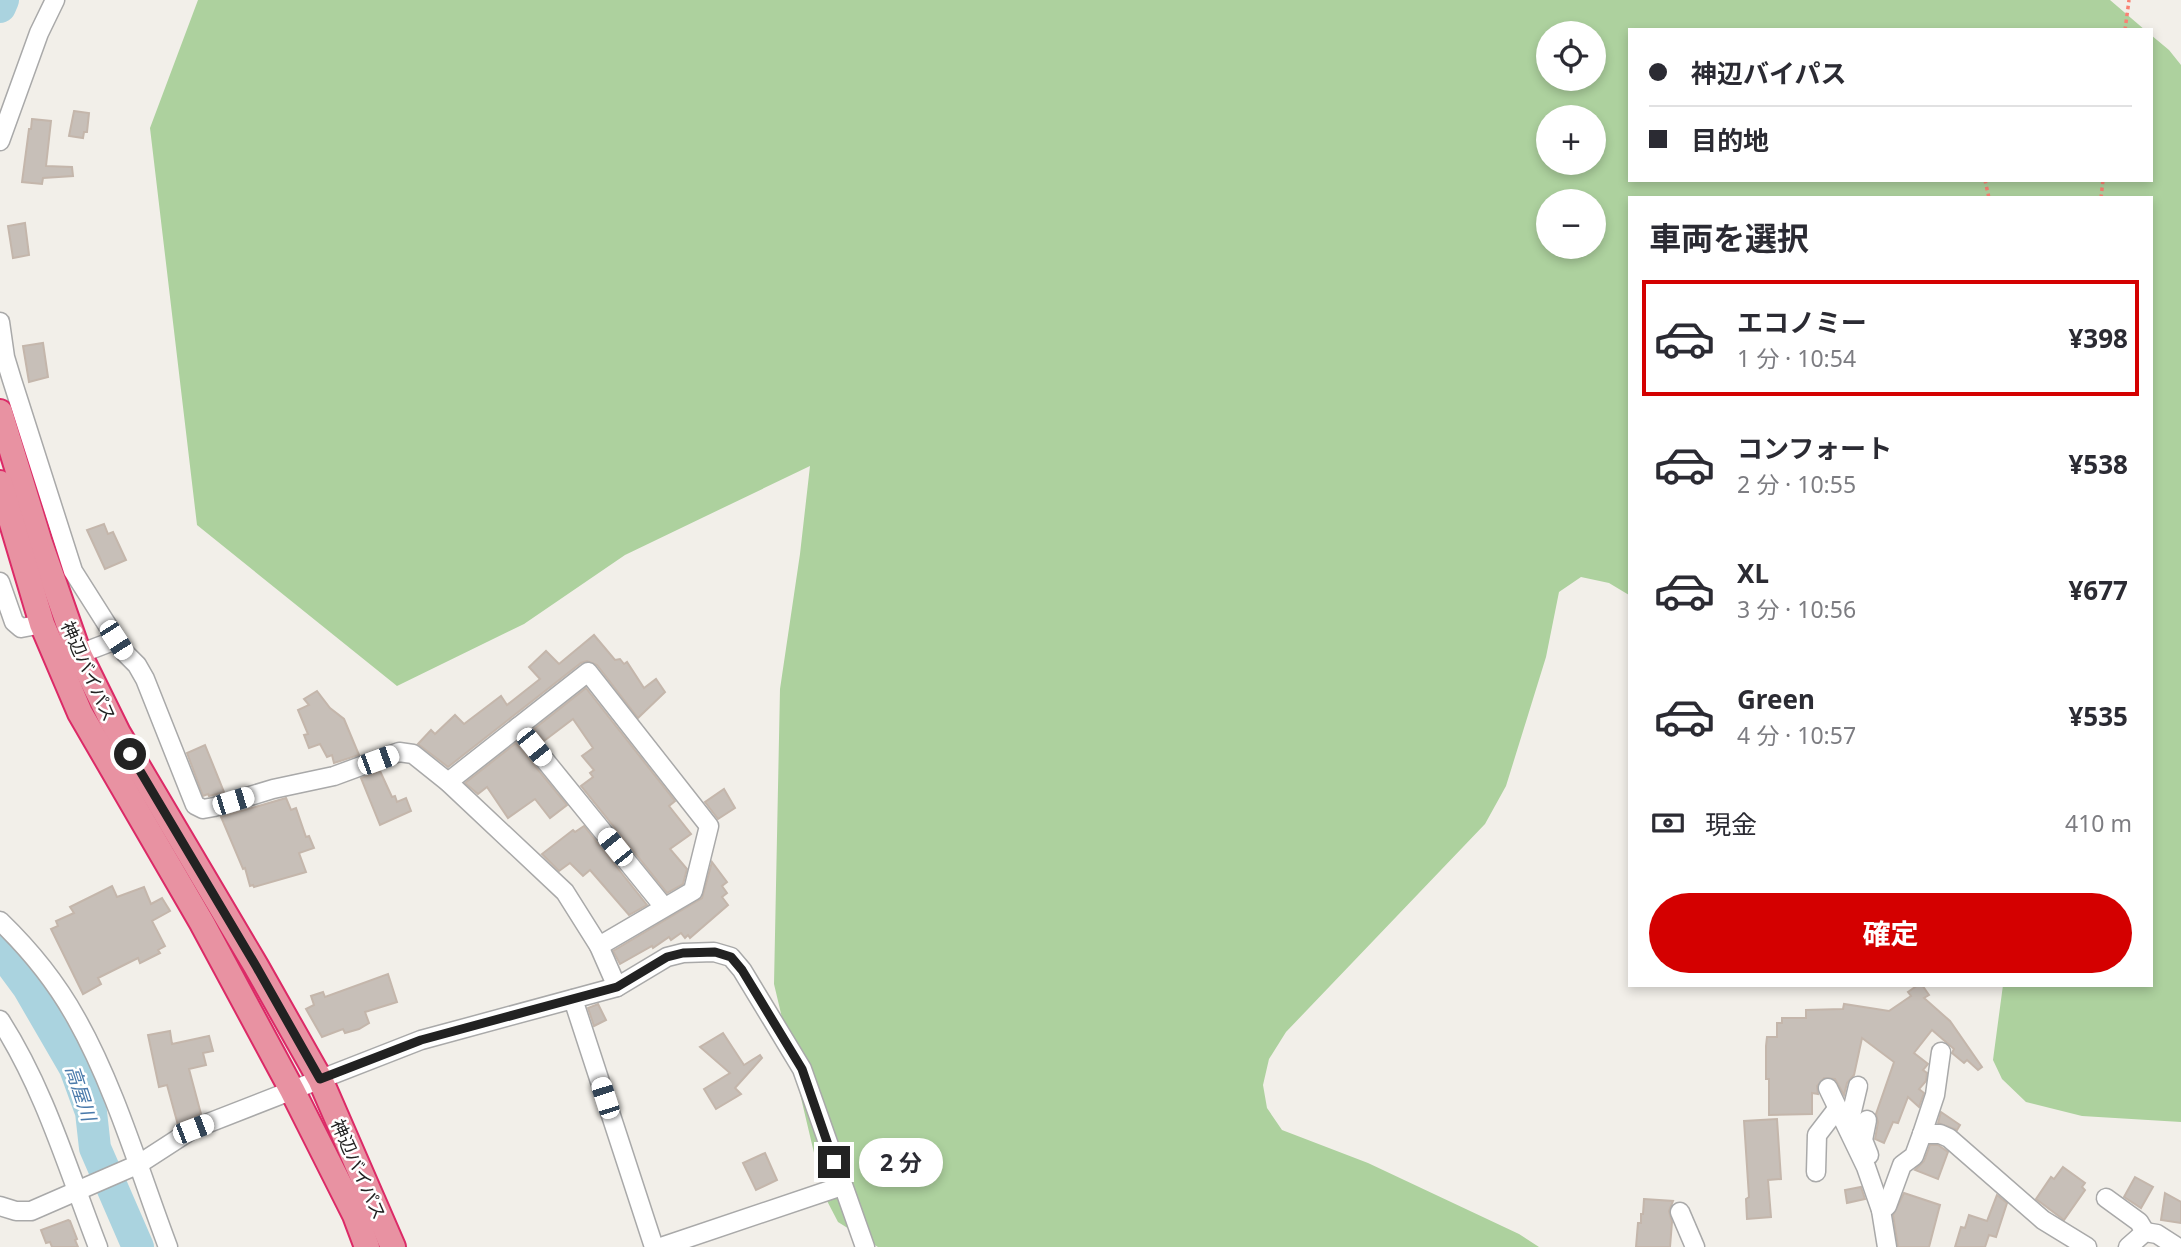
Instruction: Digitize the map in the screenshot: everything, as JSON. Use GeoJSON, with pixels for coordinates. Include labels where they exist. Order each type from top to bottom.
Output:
{"type":"FeatureCollection","features":[{"type":"Feature","properties":{"kind":"highway","name":"神辺バイパス"},"geometry":{"type":"LineString","coordinates":[[0,412],[40,543],[79,654],[118,733],[320,1079],[393,1247]]}},
{"type":"Feature","properties":{"kind":"highway","name":"神辺バイパス"},"geometry":{"type":"LineString","coordinates":[[0,483],[42,624],[80,713],[202,923],[292,1090],[355,1215],[367,1247]]}},
{"type":"Feature","properties":{"kind":"street"},"geometry":{"type":"LineString","coordinates":[[0,141],[39,33],[55,0]]}},
{"type":"Feature","properties":{"kind":"street"},"geometry":{"type":"LineString","coordinates":[[0,322],[5,357],[73,571],[107,621],[116,640],[145,679],[195,805],[203,809],[214,807],[273,789],[334,776],[399,752],[413,754],[448,782],[565,892],[600,946],[617,987]]}},
{"type":"Feature","properties":{"kind":"street"},"geometry":{"type":"LineString","coordinates":[[0,582],[14,622],[21,628],[42,624]]}},
{"type":"Feature","properties":{"kind":"street"},"geometry":{"type":"LineString","coordinates":[[79,654],[116,640]]}},
{"type":"Feature","properties":{"kind":"street"},"geometry":{"type":"LineString","coordinates":[[448,782],[588,672],[709,826],[693,891],[600,946]]}},
{"type":"Feature","properties":{"kind":"street"},"geometry":{"type":"LineString","coordinates":[[518,727],[664,907]]}},
{"type":"Feature","properties":{"kind":"street"},"geometry":{"type":"LineString","coordinates":[[0,920],[31,953],[76,1017],[169,1247]]}},
{"type":"Feature","properties":{"kind":"street"},"geometry":{"type":"LineString","coordinates":[[0,1206],[16,1212],[31,1211],[134,1166],[193,1129],[421,1040],[617,987],[667,957],[683,953],[715,952],[731,957],[742,970],[802,1069],[865,1247]]}},
{"type":"Feature","properties":{"kind":"street"},"geometry":{"type":"LineString","coordinates":[[573,999],[654,1247]]}},
{"type":"Feature","properties":{"kind":"street"},"geometry":{"type":"LineString","coordinates":[[0,1020],[19,1049],[46,1107],[98,1247]]}},
{"type":"Feature","properties":{"kind":"street"},"geometry":{"type":"LineString","coordinates":[[1881,1210],[1887,1206],[1902,1165],[1913,1156],[1922,1134],[1935,1095],[1941,1052]]}},
{"type":"Feature","properties":{"kind":"street"},"geometry":{"type":"LineString","coordinates":[[1848,1128],[1858,1086]]}},
{"type":"Feature","properties":{"kind":"street"},"geometry":{"type":"LineString","coordinates":[[1828,1088],[1866,1167],[1881,1210],[1887,1247]]}},
{"type":"Feature","properties":{"kind":"street"},"geometry":{"type":"LineString","coordinates":[[1816,1172],[1817,1135],[1837,1109]]}},
{"type":"Feature","properties":{"kind":"street"},"geometry":{"type":"LineString","coordinates":[[1866,1167],[1870,1163],[1863,1140],[1867,1120]]}},
{"type":"Feature","properties":{"kind":"street"},"geometry":{"type":"LineString","coordinates":[[1922,1134],[1940,1134],[1949,1138],[2043,1220],[2087,1247]]}},
{"type":"Feature","properties":{"kind":"street"},"geometry":{"type":"LineString","coordinates":[[661,1247],[842,1186]]}},
{"type":"Feature","properties":{"kind":"street"},"geometry":{"type":"LineString","coordinates":[[2106,1198],[2139,1222],[2145,1232],[2157,1234],[2177,1247]]}},
{"type":"Feature","properties":{"kind":"street"},"geometry":{"type":"LineString","coordinates":[[1680,1212],[1695,1247]]}},
{"type":"Feature","properties":{"kind":"street"},"geometry":{"type":"LineString","coordinates":[[2128,1247],[2145,1232]]}},
{"type":"Feature","properties":{"kind":"path"},"geometry":{"type":"LineString","coordinates":[[2125,28],[2129,0]]}},
{"type":"Feature","properties":{"kind":"green space"},"geometry":{"type":"Polygon","coordinates":[[[198,0],[2110,0],[2143,28],[1628,28],[1628,182],[2153,182],[2153,37],[2181,65],[2181,1122],[2082,1116],[2026,1102],[2002,1079],[1993,1060],[2003,987],[2153,987],[2153,196],[1628,196],[1628,594],[1609,583],[1581,577],[1559,592],[1546,657],[1506,786],[1485,824],[1286,1032],[1269,1059],[1263,1085],[1267,1108],[1282,1130],[1368,1163],[1519,1234],[1539,1247],[878,1247],[838,1222],[824,1195],[774,984],[780,689],[810,466],[625,555],[524,624],[397,686],[197,525],[150,128],[198,0]]]}},
{"type":"Feature","properties":{"kind":"building"},"geometry":{"type":"Polygon","coordinates":[[[74,111],[89,113],[87,132],[84,132],[83,138],[69,136],[74,111]]]}},
{"type":"Feature","properties":{"kind":"building"},"geometry":{"type":"Polygon","coordinates":[[[32,119],[51,121],[46,166],[72,167],[73,176],[43,178],[42,184],[22,182],[32,119]]]}},
{"type":"Feature","properties":{"kind":"building"},"geometry":{"type":"Polygon","coordinates":[[[25,223],[29,255],[13,258],[8,226],[25,223]]]}},
{"type":"Feature","properties":{"kind":"building"},"geometry":{"type":"Polygon","coordinates":[[[43,343],[48,377],[29,382],[23,346],[43,343]]]}},
{"type":"Feature","properties":{"kind":"building"},"geometry":{"type":"Polygon","coordinates":[[[104,524],[108,534],[113,532],[126,560],[105,569],[87,530],[104,524]]]}},
{"type":"Feature","properties":{"kind":"building"},"geometry":{"type":"Polygon","coordinates":[[[594,635],[615,660],[620,659],[624,664],[627,662],[644,688],[656,679],[665,692],[638,718],[597,665],[587,661],[448,767],[418,744],[431,730],[435,734],[455,715],[464,724],[501,696],[507,705],[540,679],[529,667],[546,651],[559,664],[594,635]]]}},
{"type":"Feature","properties":{"kind":"building"},"geometry":{"type":"Polygon","coordinates":[[[586,688],[675,801],[669,806],[691,834],[670,849],[687,869],[683,884],[667,893],[581,786],[593,777],[590,773],[594,770],[582,756],[593,748],[573,719],[544,741],[534,729],[586,688]]]}},
{"type":"Feature","properties":{"kind":"building"},"geometry":{"type":"Polygon","coordinates":[[[317,691],[330,708],[344,719],[359,755],[334,763],[332,755],[327,757],[320,744],[309,748],[304,735],[308,734],[298,710],[309,705],[304,699],[317,691]]]}},
{"type":"Feature","properties":{"kind":"building"},"geometry":{"type":"Polygon","coordinates":[[[516,743],[567,805],[550,818],[535,799],[508,818],[487,787],[478,794],[465,783],[516,743]]]}},
{"type":"Feature","properties":{"kind":"building"},"geometry":{"type":"Polygon","coordinates":[[[205,745],[224,792],[209,796],[203,796],[187,753],[205,745]]]}},
{"type":"Feature","properties":{"kind":"building"},"geometry":{"type":"Polygon","coordinates":[[[380,771],[392,797],[395,796],[397,802],[406,798],[411,811],[380,825],[361,778],[380,771]]]}},
{"type":"Feature","properties":{"kind":"building"},"geometry":{"type":"Polygon","coordinates":[[[724,789],[735,808],[718,819],[705,802],[724,789]]]}},
{"type":"Feature","properties":{"kind":"building"},"geometry":{"type":"Polygon","coordinates":[[[286,798],[291,810],[296,808],[306,837],[309,836],[314,848],[299,853],[306,872],[250,886],[245,868],[243,869],[221,817],[286,798]]]}},
{"type":"Feature","properties":{"kind":"building"},"geometry":{"type":"Polygon","coordinates":[[[584,826],[647,905],[629,915],[590,870],[583,876],[570,863],[559,871],[542,854],[573,830],[575,832],[584,826]]]}},
{"type":"Feature","properties":{"kind":"building"},"geometry":{"type":"Polygon","coordinates":[[[712,862],[727,882],[722,886],[727,893],[722,897],[728,905],[690,938],[688,935],[685,938],[681,933],[671,940],[669,937],[620,964],[613,951],[702,898],[712,862]]]}},
{"type":"Feature","properties":{"kind":"building"},"geometry":{"type":"Polygon","coordinates":[[[112,886],[117,897],[144,887],[151,904],[162,898],[170,911],[152,921],[165,946],[158,950],[160,953],[140,963],[138,958],[98,978],[101,984],[83,994],[51,929],[58,926],[56,921],[74,913],[70,907],[112,886]]]}},
{"type":"Feature","properties":{"kind":"building"},"geometry":{"type":"Polygon","coordinates":[[[388,974],[397,1002],[365,1012],[369,1023],[359,1029],[345,1033],[343,1029],[322,1037],[306,1009],[314,1005],[311,996],[323,992],[325,997],[388,974]]]}},
{"type":"Feature","properties":{"kind":"building"},"geometry":{"type":"Polygon","coordinates":[[[1915,987],[1923,987],[1929,995],[1924,998],[1950,1021],[1982,1067],[1978,1070],[1967,1060],[1964,1063],[1952,1053],[1954,1049],[1932,1030],[1914,1053],[1928,1064],[1923,1070],[1927,1073],[1926,1081],[1919,1089],[1924,1093],[1919,1107],[1908,1097],[1898,1123],[1893,1122],[1884,1143],[1875,1139],[1878,1122],[1876,1114],[1894,1062],[1862,1038],[1854,1075],[1847,1083],[1844,1095],[1835,1079],[1824,1078],[1817,1086],[1818,1094],[1812,1093],[1812,1114],[1769,1115],[1767,1037],[1777,1037],[1777,1023],[1782,1023],[1782,1018],[1806,1018],[1806,1010],[1843,1009],[1844,1004],[1889,1011],[1911,996],[1908,992],[1915,987]]]}},
{"type":"Feature","properties":{"kind":"building"},"geometry":{"type":"Polygon","coordinates":[[[598,1004],[606,1020],[594,1026],[588,1008],[598,1004]]]}},
{"type":"Feature","properties":{"kind":"building"},"geometry":{"type":"Polygon","coordinates":[[[170,1031],[172,1044],[209,1036],[213,1051],[203,1053],[206,1065],[189,1069],[201,1114],[178,1125],[167,1085],[159,1087],[148,1035],[170,1031]]]}},
{"type":"Feature","properties":{"kind":"building"},"geometry":{"type":"Polygon","coordinates":[[[723,1033],[744,1065],[760,1055],[762,1058],[735,1088],[741,1094],[716,1109],[704,1089],[730,1073],[700,1047],[723,1033]]]}},
{"type":"Feature","properties":{"kind":"building"},"geometry":{"type":"Polygon","coordinates":[[[1941,1112],[1960,1125],[1957,1130],[1938,1123],[1941,1112]]]}},
{"type":"Feature","properties":{"kind":"building"},"geometry":{"type":"Polygon","coordinates":[[[1777,1119],[1781,1179],[1768,1180],[1771,1217],[1747,1219],[1746,1199],[1749,1197],[1744,1121],[1777,1119]]]}},
{"type":"Feature","properties":{"kind":"building"},"geometry":{"type":"Polygon","coordinates":[[[1930,1145],[1938,1145],[1948,1152],[1938,1179],[1915,1170],[1924,1161],[1930,1145]]]}},
{"type":"Feature","properties":{"kind":"building"},"geometry":{"type":"Polygon","coordinates":[[[765,1153],[777,1180],[756,1190],[743,1163],[765,1153]]]}},
{"type":"Feature","properties":{"kind":"building"},"geometry":{"type":"Polygon","coordinates":[[[2063,1167],[2085,1183],[2082,1187],[2085,1190],[2064,1220],[2036,1199],[2051,1177],[2054,1179],[2063,1167]]]}},
{"type":"Feature","properties":{"kind":"building"},"geometry":{"type":"Polygon","coordinates":[[[2135,1177],[2153,1187],[2141,1208],[2124,1197],[2135,1177]]]}},
{"type":"Feature","properties":{"kind":"building"},"geometry":{"type":"Polygon","coordinates":[[[1861,1187],[1865,1199],[1847,1203],[1845,1190],[1861,1187]]]}},
{"type":"Feature","properties":{"kind":"building"},"geometry":{"type":"Polygon","coordinates":[[[1904,1193],[1940,1205],[1929,1247],[1898,1247],[1893,1215],[1904,1193]]]}},
{"type":"Feature","properties":{"kind":"building"},"geometry":{"type":"Polygon","coordinates":[[[2165,1193],[2181,1202],[2181,1223],[2161,1220],[2165,1193]]]}},
{"type":"Feature","properties":{"kind":"building"},"geometry":{"type":"Polygon","coordinates":[[[1997,1195],[2007,1203],[1996,1237],[1989,1235],[1985,1247],[1955,1247],[1961,1227],[1965,1228],[1969,1215],[1987,1221],[1997,1195]]]}},
{"type":"Feature","properties":{"kind":"building"},"geometry":{"type":"Polygon","coordinates":[[[1644,1199],[1673,1201],[1669,1211],[1672,1222],[1670,1247],[1636,1247],[1644,1199]]]}},
{"type":"Feature","properties":{"kind":"building"},"geometry":{"type":"Polygon","coordinates":[[[68,1220],[78,1247],[52,1247],[50,1242],[46,1243],[41,1230],[68,1220]]]}},
{"type":"Feature","properties":{"kind":"waterway","name":"高屋川"},"geometry":{"type":"LineString","coordinates":[[0,7],[3,0]]}},
{"type":"Feature","properties":{"kind":"waterway","name":"高屋川"},"geometry":{"type":"LineString","coordinates":[[0,949],[28,987],[75,1068],[91,1112],[95,1148],[138,1247]]}},
{"type":"Feature","properties":{"kind":"route"},"geometry":{"type":"LineString","coordinates":[[130,754],[320,1079],[421,1040],[617,987],[667,957],[683,953],[715,952],[731,957],[742,970],[802,1069],[834,1162]]}}]}
